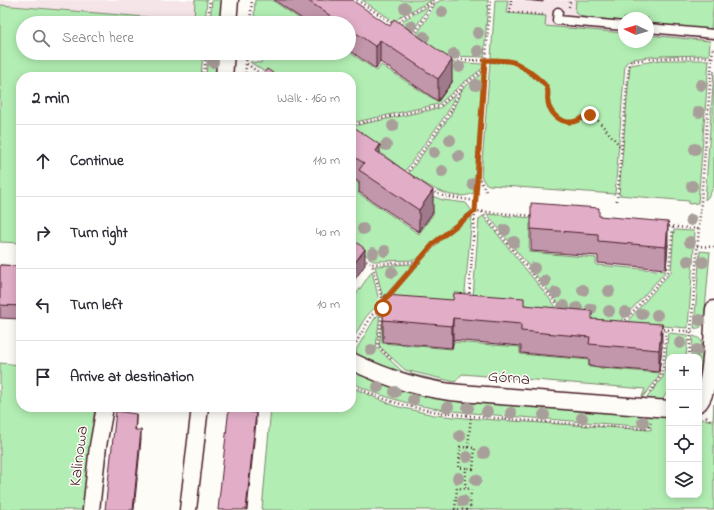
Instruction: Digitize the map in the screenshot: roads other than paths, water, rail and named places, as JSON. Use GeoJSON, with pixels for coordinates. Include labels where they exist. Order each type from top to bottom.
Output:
{"type":"FeatureCollection","features":[{"type":"Feature","properties":{"kind":"street"},"geometry":{"type":"LineString","coordinates":[[229,16],[230,0]]}},
{"type":"Feature","properties":{"kind":"street"},"geometry":{"type":"LineString","coordinates":[[224,72],[225,60]]}},
{"type":"Feature","properties":{"kind":"street"},"geometry":{"type":"LineString","coordinates":[[702,398],[705,392],[709,374],[714,309]]}},
{"type":"Feature","properties":{"kind":"street","name":"Górna"},"geometry":{"type":"LineString","coordinates":[[356,363],[404,383],[428,389],[666,410]]}},
{"type":"Feature","properties":{"kind":"street","name":"Kalinowa"},"geometry":{"type":"LineString","coordinates":[[92,510],[98,446],[104,412]]}},
{"type":"Feature","properties":{"kind":"street"},"geometry":{"type":"LineString","coordinates":[[188,510],[199,412]]}},
{"type":"Feature","properties":{"kind":"lane"},"geometry":{"type":"LineString","coordinates":[[558,14],[558,20],[618,25]]}},
{"type":"Feature","properties":{"kind":"lane"},"geometry":{"type":"LineString","coordinates":[[654,29],[714,34]]}}]}
